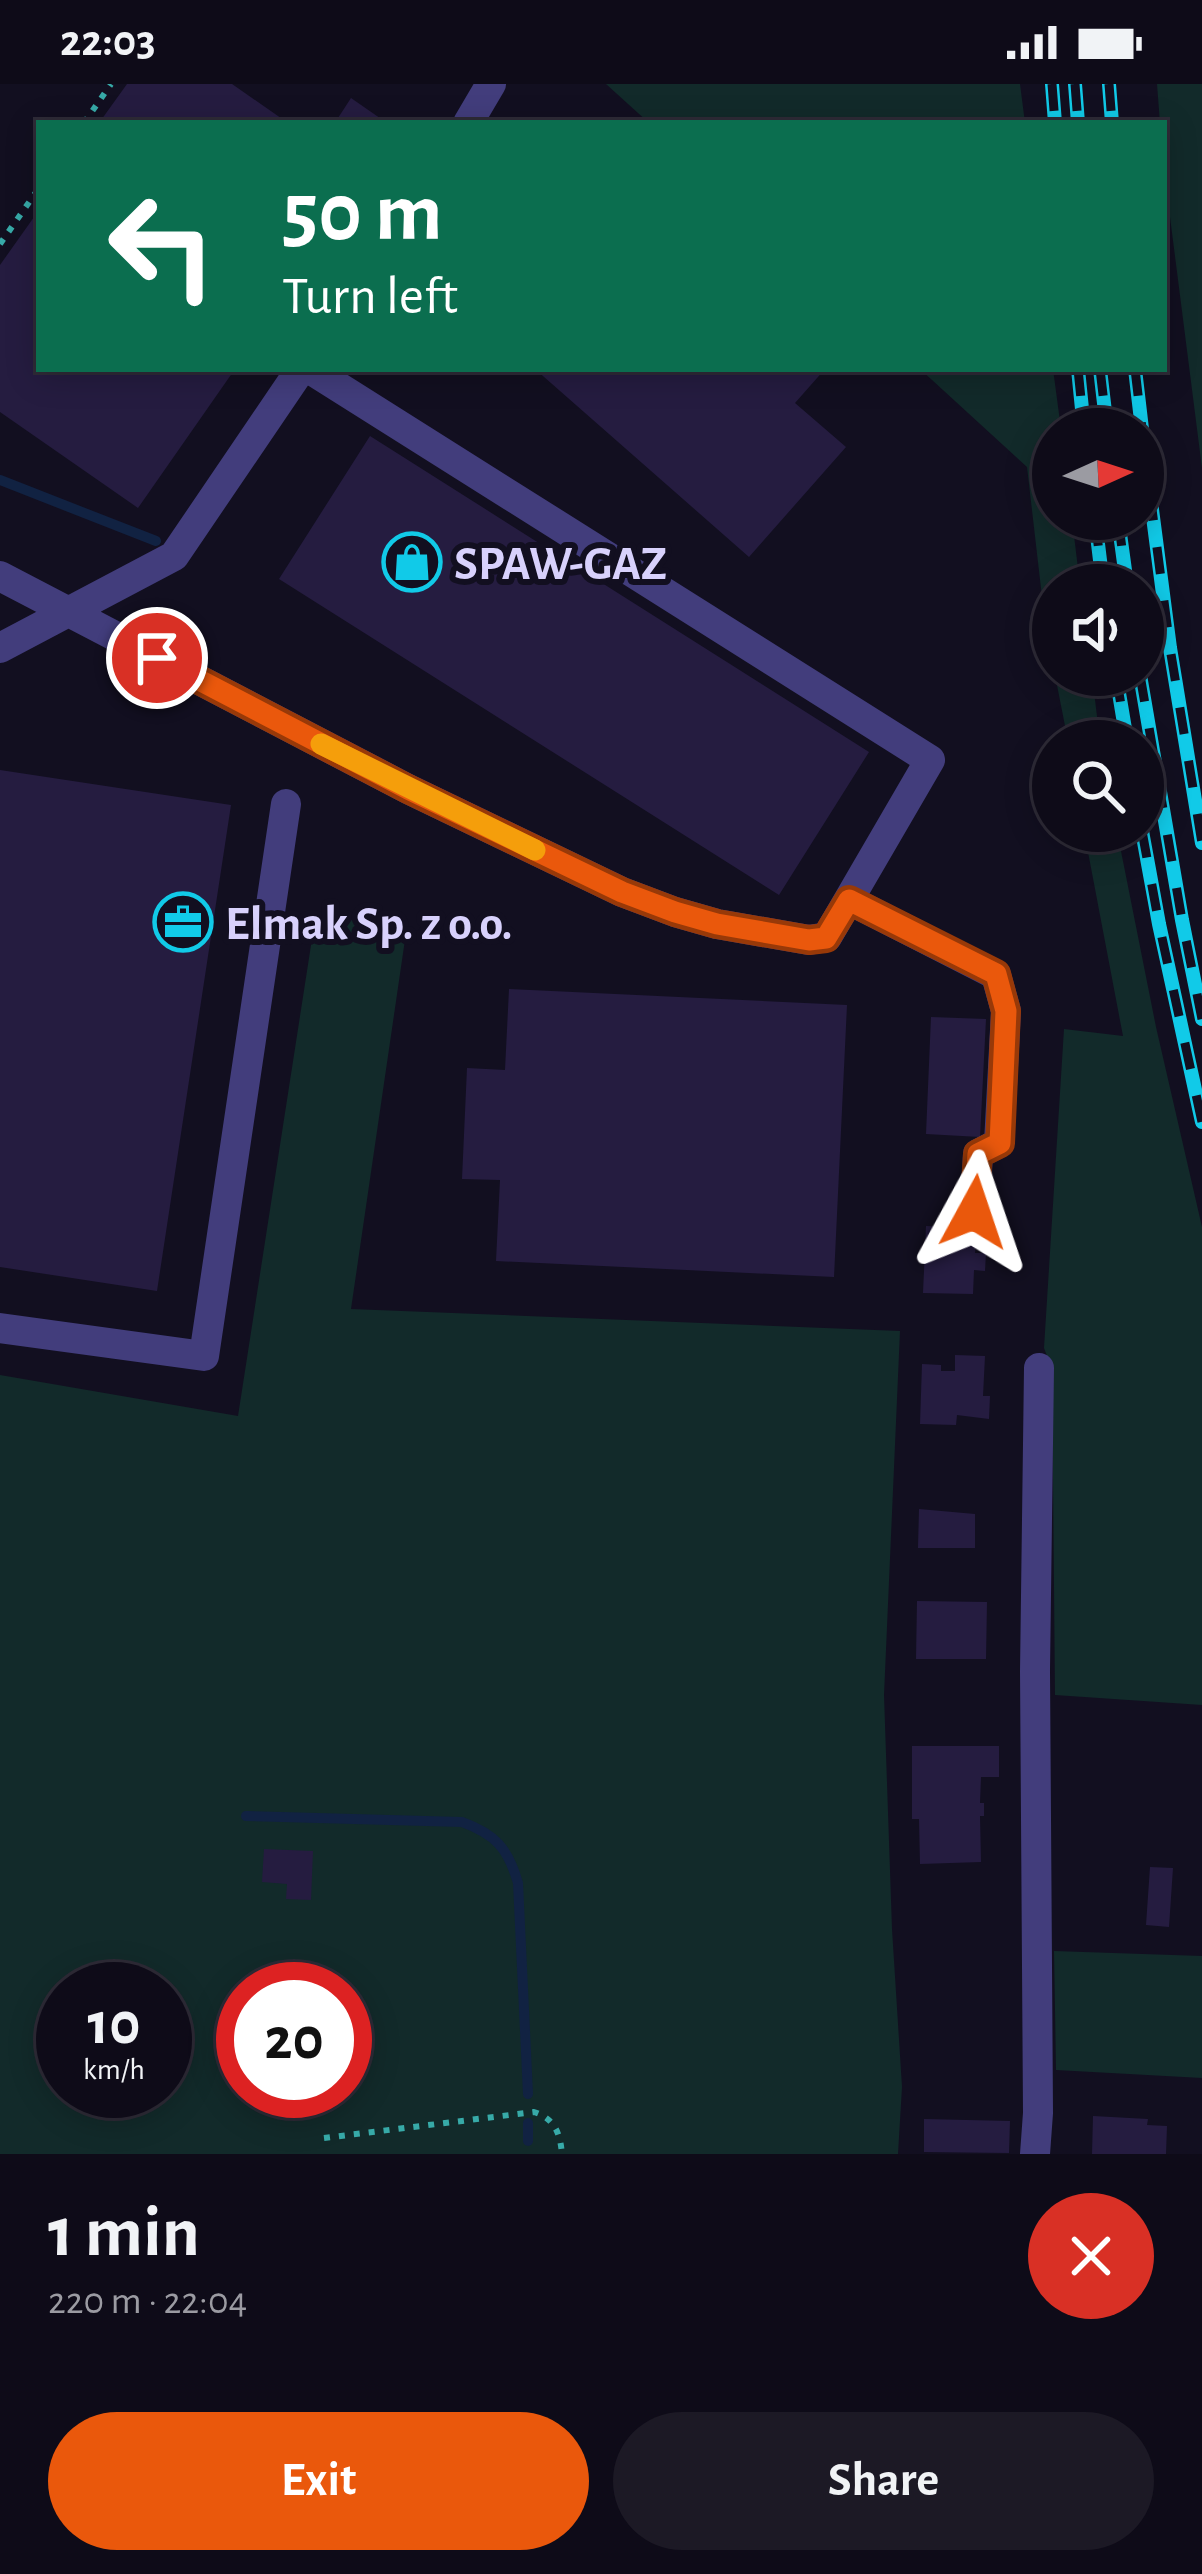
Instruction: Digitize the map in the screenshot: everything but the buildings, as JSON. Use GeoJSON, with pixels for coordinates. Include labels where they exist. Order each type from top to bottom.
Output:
{"type":"FeatureCollection","features":[{"type":"Feature","properties":{"kind":"street"},"geometry":{"type":"LineString","coordinates":[[470,120],[490,84]]}},
{"type":"Feature","properties":{"kind":"street"},"geometry":{"type":"LineString","coordinates":[[0,648],[174,556],[299,372]]}},
{"type":"Feature","properties":{"kind":"street"},"geometry":{"type":"LineString","coordinates":[[0,576],[408,789],[622,892],[717,924],[809,940],[826,938],[930,760],[315,372]]}},
{"type":"Feature","properties":{"kind":"street"},"geometry":{"type":"LineString","coordinates":[[0,1328],[204,1356],[286,804]]}},
{"type":"Feature","properties":{"kind":"street"},"geometry":{"type":"LineString","coordinates":[[849,900],[996,974],[1006,1011],[1000,1143],[978,1154],[974,1212]]}},
{"type":"Feature","properties":{"kind":"street"},"geometry":{"type":"LineString","coordinates":[[1035,2154],[1039,2113],[1035,1671],[1039,1368]]}},
{"type":"Feature","properties":{"kind":"path"},"geometry":{"type":"LineString","coordinates":[[86,120],[111,84]]}},
{"type":"Feature","properties":{"kind":"path"},"geometry":{"type":"LineString","coordinates":[[0,244],[36,192]]}},
{"type":"Feature","properties":{"kind":"path"},"geometry":{"type":"LineString","coordinates":[[324,2138],[534,2112],[556,2126],[562,2154]]}},
{"type":"Feature","properties":{"kind":"green space"},"geometry":{"type":"Polygon","coordinates":[[[606,84],[1020,84],[1025,120],[646,120],[606,84]]]}},
{"type":"Feature","properties":{"kind":"green space"},"geometry":{"type":"Polygon","coordinates":[[[1157,84],[1202,84],[1202,468],[1167,194],[1167,120],[1160,120],[1157,84]]]}},
{"type":"Feature","properties":{"kind":"green space"},"geometry":{"type":"Polygon","coordinates":[[[923,372],[1053,372],[1058,408],[1032,408],[1032,510],[1027,467],[923,372]]]}},
{"type":"Feature","properties":{"kind":"green space"},"geometry":{"type":"Polygon","coordinates":[[[1035,540],[1075,540],[1077,564],[1038,564],[1035,540]]]}},
{"type":"Feature","properties":{"kind":"green space"},"geometry":{"type":"Polygon","coordinates":[[[1059,696],[1095,696],[1097,720],[1064,720],[1059,696]]]}},
{"type":"Feature","properties":{"kind":"green space"},"geometry":{"type":"Polygon","coordinates":[[[1088,852],[1121,852],[1202,1227],[1202,1705],[1055,1695],[1052,1369],[1044,1348],[1064,1029],[1123,1036],[1088,852]]]}},
{"type":"Feature","properties":{"kind":"green space"},"geometry":{"type":"Polygon","coordinates":[[[316,913],[407,926],[351,1309],[900,1331],[884,1695],[902,2087],[898,2154],[0,2154],[0,1375],[238,1416],[316,913]]]}},
{"type":"Feature","properties":{"kind":"green space"},"geometry":{"type":"Polygon","coordinates":[[[1054,1951],[1202,1956],[1202,2078],[1056,2070],[1054,1951]]]}},
{"type":"Feature","properties":{"kind":"waterway"},"geometry":{"type":"LineString","coordinates":[[0,480],[156,541]]}},
{"type":"Feature","properties":{"kind":"waterway"},"geometry":{"type":"LineString","coordinates":[[246,1816],[462,1822],[499,1844],[518,1883],[528,2094]]}},
{"type":"Feature","properties":{"kind":"waterway"},"geometry":{"type":"LineString","coordinates":[[528,2123],[528,2141]]}},
{"type":"Feature","properties":{"kind":"railway"},"geometry":{"type":"LineString","coordinates":[[1052,84],[1055,120]]}},
{"type":"Feature","properties":{"kind":"railway"},"geometry":{"type":"LineString","coordinates":[[1075,84],[1078,120]]}},
{"type":"Feature","properties":{"kind":"railway"},"geometry":{"type":"LineString","coordinates":[[1109,84],[1112,120]]}},
{"type":"Feature","properties":{"kind":"railway"},"geometry":{"type":"LineString","coordinates":[[1078,372],[1082,408]]}},
{"type":"Feature","properties":{"kind":"railway"},"geometry":{"type":"LineString","coordinates":[[1100,372],[1105,408]]}},
{"type":"Feature","properties":{"kind":"railway"},"geometry":{"type":"LineString","coordinates":[[1135,372],[1140,408]]}},
{"type":"Feature","properties":{"kind":"railway"},"geometry":{"type":"LineString","coordinates":[[1098,540],[1100,564]]}},
{"type":"Feature","properties":{"kind":"railway"},"geometry":{"type":"LineString","coordinates":[[1121,540],[1124,564]]}},
{"type":"Feature","properties":{"kind":"railway"},"geometry":{"type":"LineString","coordinates":[[1156,540],[1202,843]]}},
{"type":"Feature","properties":{"kind":"railway"},"geometry":{"type":"LineString","coordinates":[[1120,696],[1124,720]]}},
{"type":"Feature","properties":{"kind":"railway"},"geometry":{"type":"LineString","coordinates":[[1144,696],[1202,1019]]}},
{"type":"Feature","properties":{"kind":"railway"},"geometry":{"type":"LineString","coordinates":[[1146,852],[1202,1122]]}},
{"type":"Feature","properties":{"kind":"slow traffic"},"geometry":{"type":"LineString","coordinates":[[321,744],[535,850]]}},
{"type":"Feature","properties":{"kind":"place","name":"SPAW-GAZ"},"geometry":{"type":"Point","coordinates":[412,562]}},
{"type":"Feature","properties":{"kind":"place","name":"Elmak Sp. z o.o."},"geometry":{"type":"Point","coordinates":[183,922]}},
{"type":"Feature","properties":{"kind":"route"},"geometry":{"type":"LineString","coordinates":[[157,658],[408,789],[622,892],[675,912],[809,940],[826,938],[849,900],[996,974],[1006,1011],[1000,1143],[978,1154],[974,1212]]}}]}
